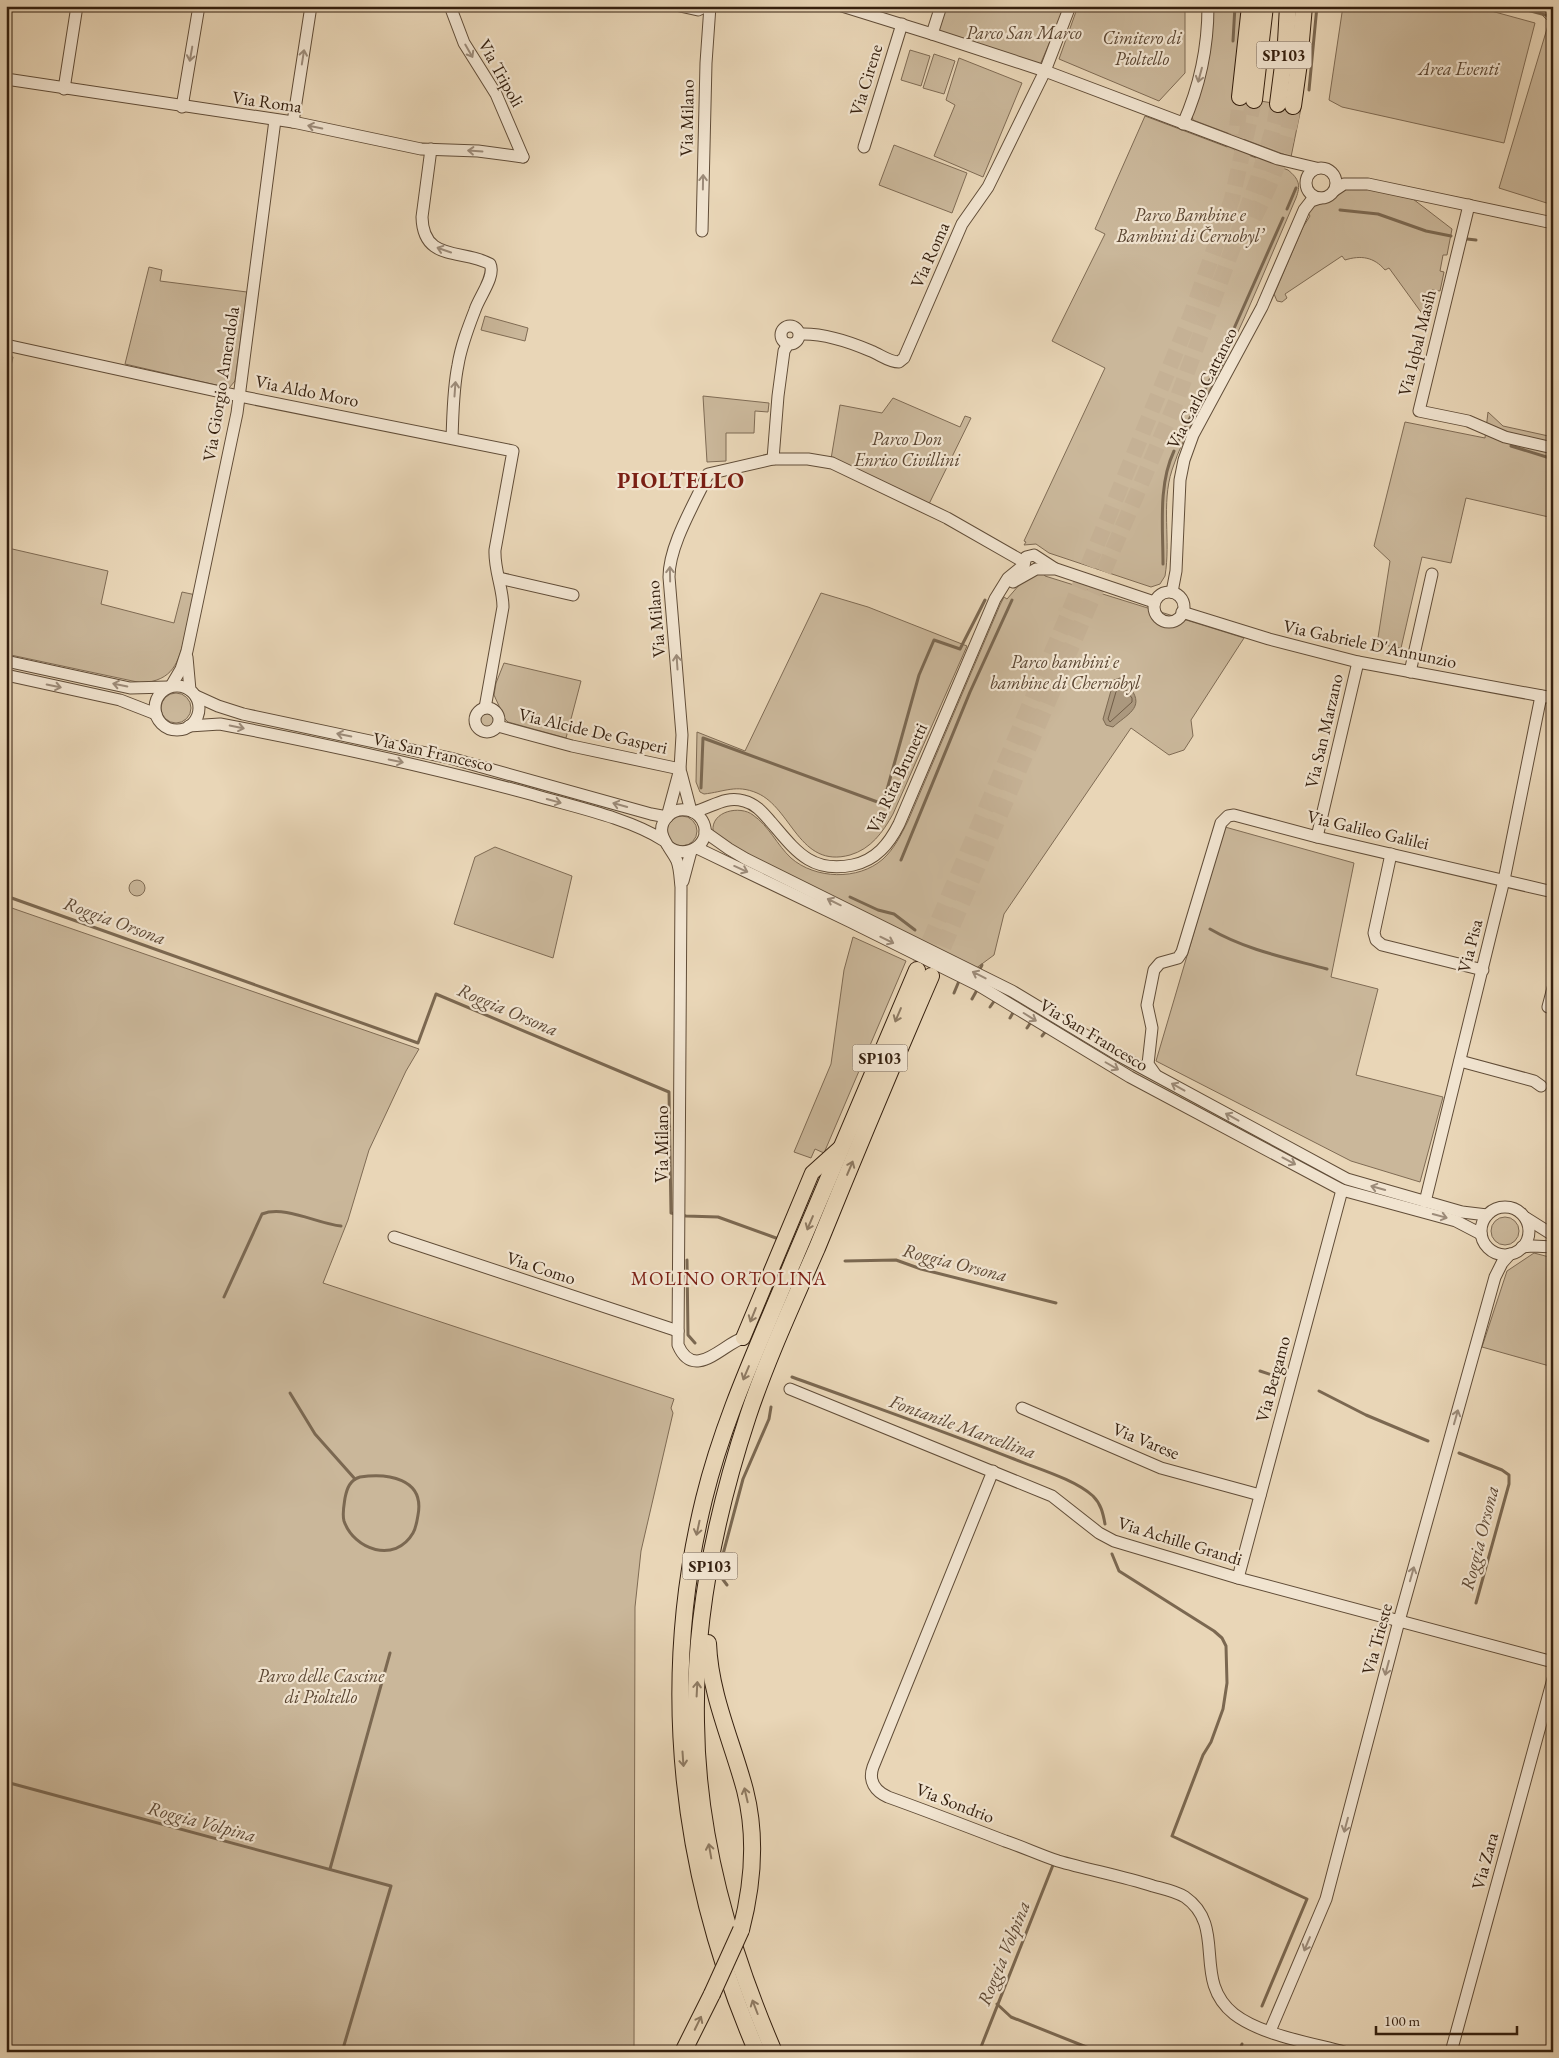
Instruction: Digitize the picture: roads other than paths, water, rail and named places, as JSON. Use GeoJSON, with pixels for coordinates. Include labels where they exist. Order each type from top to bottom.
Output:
{"type":"FeatureCollection","features":[{"type":"Feature","properties":{"kind":"highway","name":"SP103"},"geometry":{"type":"LineString","coordinates":[[1250,6],[1247,99],[1265,6]]}},
{"type":"Feature","properties":{"kind":"highway","name":"SP103"},"geometry":{"type":"LineString","coordinates":[[1288,6],[1285,105],[1299,63],[1304,6]]}},
{"type":"Feature","properties":{"kind":"highway","name":"SP103"},"geometry":{"type":"LineString","coordinates":[[757,2052],[731,1985],[703,1894],[691,1831],[685,1784],[681,1721],[681,1666],[684,1618],[697,1532],[712,1470],[726,1425],[746,1373],[842,1146],[924,973],[880,1098],[753,1400],[723,1504],[706,1596],[698,1666],[696,1720],[703,1814],[711,1860],[735,1950],[774,2052]]}},
{"type":"Feature","properties":{"kind":"highway","name":"SP103"},"geometry":{"type":"LineString","coordinates":[[683,2052],[741,1930],[752,1875],[751,1819],[745,1789],[713,1683],[708,1644],[710,1606],[723,1534],[753,1426],[838,1196]]}},
{"type":"Feature","properties":{"kind":"main road"},"geometry":{"type":"LineString","coordinates":[[743,1338],[812,1173],[842,1146]]}},
{"type":"Feature","properties":{"kind":"street"},"geometry":{"type":"LineString","coordinates":[[64,89],[77,6]]}},
{"type":"Feature","properties":{"kind":"street"},"geometry":{"type":"LineString","coordinates":[[182,107],[200,6]]}},
{"type":"Feature","properties":{"kind":"street"},"geometry":{"type":"LineString","coordinates":[[293,122],[311,6]]}},
{"type":"Feature","properties":{"kind":"street","name":"Via Tripoli"},"geometry":{"type":"LineString","coordinates":[[450,6],[464,43],[496,94],[523,157]]}},
{"type":"Feature","properties":{"kind":"street"},"geometry":{"type":"LineString","coordinates":[[680,6],[698,10],[708,6]]}},
{"type":"Feature","properties":{"kind":"street","name":"Via Milano"},"geometry":{"type":"LineString","coordinates":[[702,230],[708,6]]}},
{"type":"Feature","properties":{"kind":"street"},"geometry":{"type":"LineString","coordinates":[[842,6],[871,10],[902,24],[1045,71],[1278,159],[1316,168],[1323,167],[1368,184],[1553,223]]}},
{"type":"Feature","properties":{"kind":"street"},"geometry":{"type":"LineString","coordinates":[[932,34],[941,6]]}},
{"type":"Feature","properties":{"kind":"street"},"geometry":{"type":"LineString","coordinates":[[1045,71],[1070,6]]}},
{"type":"Feature","properties":{"kind":"street"},"geometry":{"type":"LineString","coordinates":[[1183,124],[1203,66],[1207,38],[1208,6]]}},
{"type":"Feature","properties":{"kind":"street","name":"Via Cirene"},"geometry":{"type":"LineString","coordinates":[[864,147],[902,24]]}},
{"type":"Feature","properties":{"kind":"street","name":"Via Roma"},"geometry":{"type":"LineString","coordinates":[[774,460],[778,396],[784,352],[788,344],[796,342],[800,334],[820,334],[872,351],[891,361],[900,362],[904,358],[962,224],[988,187],[1045,71]]}},
{"type":"Feature","properties":{"kind":"street","name":"Via Roma"},"geometry":{"type":"LineString","coordinates":[[6,79],[182,107],[293,122],[421,148],[478,151],[523,157]]}},
{"type":"Feature","properties":{"kind":"street","name":"Via Giorgio Amendola"},"geometry":{"type":"LineString","coordinates":[[170,687],[181,669],[187,651],[226,468],[239,396],[275,120]]}},
{"type":"Feature","properties":{"kind":"street"},"geometry":{"type":"LineString","coordinates":[[431,149],[422,217],[428,238],[433,246],[441,251],[479,259],[490,264],[491,277],[478,301],[459,360],[455,382],[452,438]]}},
{"type":"Feature","properties":{"kind":"street"},"geometry":{"type":"LineString","coordinates":[[1278,159],[1294,168],[1312,194],[1320,198],[1329,196],[1344,184],[1368,184]]}},
{"type":"Feature","properties":{"kind":"street"},"geometry":{"type":"LineString","coordinates":[[1307,186],[1308,176],[1316,168]]}},
{"type":"Feature","properties":{"kind":"street"},"geometry":{"type":"LineString","coordinates":[[1331,170],[1336,179],[1335,190]]}},
{"type":"Feature","properties":{"kind":"street","name":"Via Carlo Cattaneo"},"geometry":{"type":"LineString","coordinates":[[1304,210],[1307,186]]}},
{"type":"Feature","properties":{"kind":"street","name":"Via Carlo Cattaneo"},"geometry":{"type":"LineString","coordinates":[[1172,592],[1176,571],[1180,480],[1184,460],[1193,435],[1262,307],[1304,210],[1311,201],[1320,198]]}},
{"type":"Feature","properties":{"kind":"street","name":"Via Iqbal Masih"},"geometry":{"type":"LineString","coordinates":[[1469,205],[1418,411],[1468,421],[1505,437],[1553,448]]}},
{"type":"Feature","properties":{"kind":"street","name":"Via Aldo Moro"},"geometry":{"type":"LineString","coordinates":[[6,345],[239,396],[514,451]]}},
{"type":"Feature","properties":{"kind":"street","name":"Via Alcide De Gasperi"},"geometry":{"type":"LineString","coordinates":[[484,708],[492,708],[497,713],[499,719],[495,730],[483,732],[475,724],[476,715],[484,708],[502,611],[502,592],[495,564],[495,550],[514,451]]}},
{"type":"Feature","properties":{"kind":"street"},"geometry":{"type":"LineString","coordinates":[[774,460],[808,459],[832,463],[947,518],[1031,563],[1095,581],[1154,602]]}},
{"type":"Feature","properties":{"kind":"street","name":"Via Milano"},"geometry":{"type":"LineString","coordinates":[[667,816],[680,769],[682,735],[670,565],[673,550],[708,474],[774,460]]}},
{"type":"Feature","properties":{"kind":"street"},"geometry":{"type":"LineString","coordinates":[[999,547],[1010,561],[1005,583]]}},
{"type":"Feature","properties":{"kind":"street","name":"Via Rita Brunetti"},"geometry":{"type":"LineString","coordinates":[[737,800],[751,803],[760,809],[796,851],[817,864],[831,867],[849,866],[865,861],[880,852],[891,839],[899,824],[984,623],[1005,583],[1031,563]]}},
{"type":"Feature","properties":{"kind":"street"},"geometry":{"type":"LineString","coordinates":[[1410,672],[1432,574]]}},
{"type":"Feature","properties":{"kind":"street"},"geometry":{"type":"LineString","coordinates":[[499,578],[573,595]]}},
{"type":"Feature","properties":{"kind":"street"},"geometry":{"type":"LineString","coordinates":[[1172,592],[1182,600],[1182,612],[1176,620],[1166,622],[1161,620],[1155,612],[1154,602],[1159,595],[1172,592]]}},
{"type":"Feature","properties":{"kind":"street","name":"Via Gabriele D'Annunzio"},"geometry":{"type":"LineString","coordinates":[[1182,612],[1269,640],[1358,662],[1553,698]]}},
{"type":"Feature","properties":{"kind":"street","name":"Via Giorgio Amendola"},"geometry":{"type":"LineString","coordinates":[[187,651],[193,693]]}},
{"type":"Feature","properties":{"kind":"street"},"geometry":{"type":"LineString","coordinates":[[6,661],[130,688],[181,686],[193,693],[199,705],[198,715],[189,726],[179,730],[162,724],[156,714],[157,698],[170,687]]}},
{"type":"Feature","properties":{"kind":"street","name":"Via San Marzano"},"geometry":{"type":"LineString","coordinates":[[1317,837],[1358,662]]}},
{"type":"Feature","properties":{"kind":"street"},"geometry":{"type":"LineString","coordinates":[[6,675],[120,700],[156,714]]}},
{"type":"Feature","properties":{"kind":"street","name":"Via San Francesco"},"geometry":{"type":"LineString","coordinates":[[193,693],[238,713],[450,758],[651,814],[667,816]]}},
{"type":"Feature","properties":{"kind":"street","name":"Via Pisa"},"geometry":{"type":"LineString","coordinates":[[1425,1202],[1504,880],[1541,696]]}},
{"type":"Feature","properties":{"kind":"street","name":"Via San Francesco"},"geometry":{"type":"LineString","coordinates":[[189,726],[220,724],[450,773],[577,807],[645,830],[666,843]]}},
{"type":"Feature","properties":{"kind":"street","name":"Via Alcide De Gasperi"},"geometry":{"type":"LineString","coordinates":[[498,726],[572,746],[680,769]]}},
{"type":"Feature","properties":{"kind":"street","name":"Via Milano"},"geometry":{"type":"LineString","coordinates":[[680,769],[692,811]]}},
{"type":"Feature","properties":{"kind":"street"},"geometry":{"type":"LineString","coordinates":[[724,800],[737,800],[718,807],[711,814],[704,829],[702,842],[694,849],[677,852],[666,843],[662,828],[667,816],[678,810],[692,811],[724,800]]}},
{"type":"Feature","properties":{"kind":"street"},"geometry":{"type":"LineString","coordinates":[[692,811],[700,817],[704,829]]}},
{"type":"Feature","properties":{"kind":"street","name":"Via Galileo Galilei"},"geometry":{"type":"LineString","coordinates":[[1150,1041],[1152,1028],[1146,1005],[1154,970],[1160,963],[1174,960],[1181,955],[1221,823],[1224,818],[1230,815],[1553,892]]}},
{"type":"Feature","properties":{"kind":"street","name":"Via San Francesco"},"geometry":{"type":"LineString","coordinates":[[704,829],[728,850],[1012,991],[1120,1056],[1347,1179],[1466,1213],[1487,1215]]}},
{"type":"Feature","properties":{"kind":"street","name":"Via Milano"},"geometry":{"type":"LineString","coordinates":[[666,843],[678,865],[681,887],[678,1345],[685,1356],[693,1360],[709,1359],[732,1342],[743,1338]]}},
{"type":"Feature","properties":{"kind":"street","name":"Via Milano"},"geometry":{"type":"LineString","coordinates":[[681,887],[694,849]]}},
{"type":"Feature","properties":{"kind":"street","name":"Via San Francesco"},"geometry":{"type":"LineString","coordinates":[[694,849],[852,922],[978,985],[1130,1077],[1342,1190],[1456,1221],[1481,1234]]}},
{"type":"Feature","properties":{"kind":"street"},"geometry":{"type":"LineString","coordinates":[[1391,854],[1374,933],[1376,940],[1382,945],[1483,970]]}},
{"type":"Feature","properties":{"kind":"street"},"geometry":{"type":"LineString","coordinates":[[1548,1007],[1553,988]]}},
{"type":"Feature","properties":{"kind":"street"},"geometry":{"type":"LineString","coordinates":[[1120,1056],[1134,1058],[1140,1054],[1150,1041]]}},
{"type":"Feature","properties":{"kind":"street"},"geometry":{"type":"LineString","coordinates":[[1150,1041],[1148,1064],[1157,1076]]}},
{"type":"Feature","properties":{"kind":"street"},"geometry":{"type":"LineString","coordinates":[[1460,1061],[1534,1081],[1541,1086]]}},
{"type":"Feature","properties":{"kind":"street","name":"Via Bergamo"},"geometry":{"type":"LineString","coordinates":[[1238,1578],[1342,1190]]}},
{"type":"Feature","properties":{"kind":"street"},"geometry":{"type":"LineString","coordinates":[[1507,1206],[1518,1210],[1528,1223],[1553,1246],[1522,1247],[1510,1254],[1502,1254],[1491,1250],[1485,1244],[1481,1234],[1482,1224],[1487,1215],[1496,1208],[1507,1206]]}},
{"type":"Feature","properties":{"kind":"street"},"geometry":{"type":"LineString","coordinates":[[1528,1223],[1553,1235]]}},
{"type":"Feature","properties":{"kind":"street"},"geometry":{"type":"LineString","coordinates":[[1522,1247],[1528,1238],[1528,1223]]}},
{"type":"Feature","properties":{"kind":"street","name":"Via Como"},"geometry":{"type":"LineString","coordinates":[[394,1238],[678,1331]]}},
{"type":"Feature","properties":{"kind":"street","name":"Via Trieste"},"geometry":{"type":"LineString","coordinates":[[1270,2031],[1326,1899],[1399,1621],[1496,1274],[1510,1254]]}},
{"type":"Feature","properties":{"kind":"street","name":"Via Achille Grandi"},"geometry":{"type":"LineString","coordinates":[[790,1389],[1052,1496],[1099,1533],[1114,1541],[1238,1578],[1553,1662]]}},
{"type":"Feature","properties":{"kind":"street","name":"Via Varese"},"geometry":{"type":"LineString","coordinates":[[1022,1408],[1161,1468],[1260,1495]]}},
{"type":"Feature","properties":{"kind":"street","name":"Via Sondrio"},"geometry":{"type":"LineString","coordinates":[[993,1471],[873,1767],[871,1775],[873,1785],[888,1797],[1058,1860],[1148,1884],[1184,1897],[1198,1910],[1206,1925],[1210,1974],[1220,1998],[1238,2017],[1270,2031]]}},
{"type":"Feature","properties":{"kind":"street","name":"Via Zara"},"geometry":{"type":"LineString","coordinates":[[1452,2052],[1553,1679]]}},
{"type":"Feature","properties":{"kind":"street"},"geometry":{"type":"LineString","coordinates":[[1270,2031],[1344,2052]]}},
{"type":"Feature","properties":{"kind":"water"},"geometry":{"type":"Polygon","coordinates":[[[1120,678],[1128,684],[1136,701],[1132,711],[1113,727],[1106,725],[1103,719],[1114,680],[1120,678]]]}},
{"type":"Feature","properties":{"kind":"waterway"},"geometry":{"type":"LineString","coordinates":[[1233,41],[1235,6]]}},
{"type":"Feature","properties":{"kind":"waterway"},"geometry":{"type":"LineString","coordinates":[[1309,90],[1317,6]]}},
{"type":"Feature","properties":{"kind":"waterway"},"geometry":{"type":"LineString","coordinates":[[1512,6],[1553,17]]}},
{"type":"Feature","properties":{"kind":"waterway"},"geometry":{"type":"LineString","coordinates":[[1287,209],[1296,188]]}},
{"type":"Feature","properties":{"kind":"waterway"},"geometry":{"type":"LineString","coordinates":[[1340,210],[1378,214],[1426,231],[1451,236]]}},
{"type":"Feature","properties":{"kind":"waterway"},"geometry":{"type":"LineString","coordinates":[[1228,342],[1283,218]]}},
{"type":"Feature","properties":{"kind":"waterway"},"geometry":{"type":"LineString","coordinates":[[1467,239],[1476,240]]}},
{"type":"Feature","properties":{"kind":"waterway"},"geometry":{"type":"LineString","coordinates":[[1176,445],[1225,351]]}},
{"type":"Feature","properties":{"kind":"waterway"},"geometry":{"type":"LineString","coordinates":[[1511,446],[1553,459]]}},
{"type":"Feature","properties":{"kind":"waterway"},"geometry":{"type":"LineString","coordinates":[[1163,564],[1163,492],[1174,451]]}},
{"type":"Feature","properties":{"kind":"waterway"},"geometry":{"type":"LineString","coordinates":[[701,788],[703,738],[883,804],[919,675],[934,640],[960,649],[985,600]]}},
{"type":"Feature","properties":{"kind":"waterway"},"geometry":{"type":"LineString","coordinates":[[901,860],[970,692],[1012,600]]}},
{"type":"Feature","properties":{"kind":"waterway","name":"Roggia Orsona"},"geometry":{"type":"LineString","coordinates":[[6,896],[418,1043],[436,994],[669,1092],[671,1213],[686,1216],[718,1217],[776,1238]]}},
{"type":"Feature","properties":{"kind":"waterway"},"geometry":{"type":"LineString","coordinates":[[850,897],[878,910],[894,914],[915,930]]}},
{"type":"Feature","properties":{"kind":"waterway"},"geometry":{"type":"LineString","coordinates":[[1210,929],[1252,948],[1327,969]]}},
{"type":"Feature","properties":{"kind":"waterway"},"geometry":{"type":"LineString","coordinates":[[979,971],[982,965]]}},
{"type":"Feature","properties":{"kind":"waterway"},"geometry":{"type":"LineString","coordinates":[[954,993],[959,981]]}},
{"type":"Feature","properties":{"kind":"waterway"},"geometry":{"type":"LineString","coordinates":[[972,999],[977,990]]}},
{"type":"Feature","properties":{"kind":"waterway"},"geometry":{"type":"LineString","coordinates":[[990,1007],[995,1000]]}},
{"type":"Feature","properties":{"kind":"waterway"},"geometry":{"type":"LineString","coordinates":[[1010,1018],[1014,1011]]}},
{"type":"Feature","properties":{"kind":"waterway"},"geometry":{"type":"LineString","coordinates":[[1027,1028],[1031,1022]]}},
{"type":"Feature","properties":{"kind":"waterway"},"geometry":{"type":"LineString","coordinates":[[1042,1036],[1046,1031]]}},
{"type":"Feature","properties":{"kind":"waterway","name":"Fontanile Marcellina"},"geometry":{"type":"LineString","coordinates":[[224,1297],[262,1214],[271,1212],[291,1213],[341,1226]]}},
{"type":"Feature","properties":{"kind":"waterway","name":"Fontanile Marcellina"},"geometry":{"type":"LineString","coordinates":[[687,1260],[688,1335],[695,1343]]}},
{"type":"Feature","properties":{"kind":"waterway","name":"Roggia Orsona"},"geometry":{"type":"LineString","coordinates":[[845,1261],[896,1260],[921,1269],[1056,1303]]}},
{"type":"Feature","properties":{"kind":"waterway","name":"Roggia Orsona"},"geometry":{"type":"LineString","coordinates":[[1260,1371],[1278,1377]]}},
{"type":"Feature","properties":{"kind":"waterway","name":"Fontanile Marcellina"},"geometry":{"type":"LineString","coordinates":[[792,1377],[1066,1479],[1096,1499],[1105,1524]]}},
{"type":"Feature","properties":{"kind":"waterway","name":"Roggia Orsona"},"geometry":{"type":"LineString","coordinates":[[1319,1391],[1366,1415],[1428,1441]]}},
{"type":"Feature","properties":{"kind":"waterway"},"geometry":{"type":"LineString","coordinates":[[290,1393],[315,1434],[355,1479]]}},
{"type":"Feature","properties":{"kind":"waterway"},"geometry":{"type":"LineString","coordinates":[[727,1585],[718,1573],[743,1479],[769,1419],[771,1407]]}},
{"type":"Feature","properties":{"kind":"waterway","name":"Roggia Orsona"},"geometry":{"type":"LineString","coordinates":[[1459,1453],[1502,1470],[1509,1475],[1509,1484],[1476,1603]]}},
{"type":"Feature","properties":{"kind":"waterway"},"geometry":{"type":"LineString","coordinates":[[381,1476],[392,1478],[402,1481],[416,1493],[419,1503],[415,1529],[405,1543],[396,1548],[376,1550],[365,1546],[349,1531],[343,1518],[345,1498],[350,1485],[360,1477],[381,1476]]}},
{"type":"Feature","properties":{"kind":"waterway","name":"Fontanile Marcellina"},"geometry":{"type":"LineString","coordinates":[[1112,1554],[1119,1571],[1214,1631],[1222,1638],[1226,1646],[1227,1683],[1223,1709],[1172,1836],[1307,1899],[1262,2006]]}},
{"type":"Feature","properties":{"kind":"waterway"},"geometry":{"type":"LineString","coordinates":[[330,1869],[390,1653]]}},
{"type":"Feature","properties":{"kind":"waterway","name":"Roggia Volpina"},"geometry":{"type":"LineString","coordinates":[[6,1782],[391,1886],[342,2052]]}},
{"type":"Feature","properties":{"kind":"waterway","name":"Roggia Volpina"},"geometry":{"type":"LineString","coordinates":[[979,2052],[1053,1865]]}},
{"type":"Feature","properties":{"kind":"waterway"},"geometry":{"type":"LineString","coordinates":[[997,2004],[1011,2017],[1099,2052]]}},
{"type":"Feature","properties":{"kind":"waterway","name":"Fontanile Marcellina"},"geometry":{"type":"LineString","coordinates":[[1239,2052],[1242,2044]]}},
{"type":"Feature","properties":{"kind":"tunnel"},"geometry":{"type":"LineString","coordinates":[[1235,150],[1240,97]]}},
{"type":"Feature","properties":{"kind":"tunnel"},"geometry":{"type":"LineString","coordinates":[[920,964],[1072,605],[1191,315],[1232,199],[1254,100]]}},
{"type":"Feature","properties":{"kind":"tunnel"},"geometry":{"type":"LineString","coordinates":[[934,969],[1176,402],[1258,179],[1275,122],[1278,104]]}},
{"type":"Feature","properties":{"kind":"tunnel"},"geometry":{"type":"LineString","coordinates":[[1254,218],[1278,164],[1287,136],[1293,106]]}},
{"type":"Feature","properties":{"kind":"district","name":"PIOLTELLO"},"geometry":{"type":"Point","coordinates":[681,480]}},
{"type":"Feature","properties":{"kind":"district","name":"MOLINO ORTOLINA"},"geometry":{"type":"Point","coordinates":[729,1278]}},
{"type":"Feature","properties":{"kind":"park label","name":"Parco San Marco"},"geometry":{"type":"Point","coordinates":[1024,33]}},
{"type":"Feature","properties":{"kind":"park label","name":"Cimitero di Pioltello"},"geometry":{"type":"Point","coordinates":[1142,48]}},
{"type":"Feature","properties":{"kind":"park label","name":"Area Eventi"},"geometry":{"type":"Point","coordinates":[1459,69]}},
{"type":"Feature","properties":{"kind":"park label","name":"Parco Bambine e Bambini di Černobyl’"},"geometry":{"type":"Point","coordinates":[1190,225]}},
{"type":"Feature","properties":{"kind":"park label","name":"Parco Don Enrico Civillini"},"geometry":{"type":"Point","coordinates":[907,449]}},
{"type":"Feature","properties":{"kind":"park label","name":"Parco bambini e bambine di Chernobyl"},"geometry":{"type":"Point","coordinates":[1065,672]}},
{"type":"Feature","properties":{"kind":"park label","name":"Parco delle Cascine di Pioltello"},"geometry":{"type":"Point","coordinates":[321,1686]}}]}
